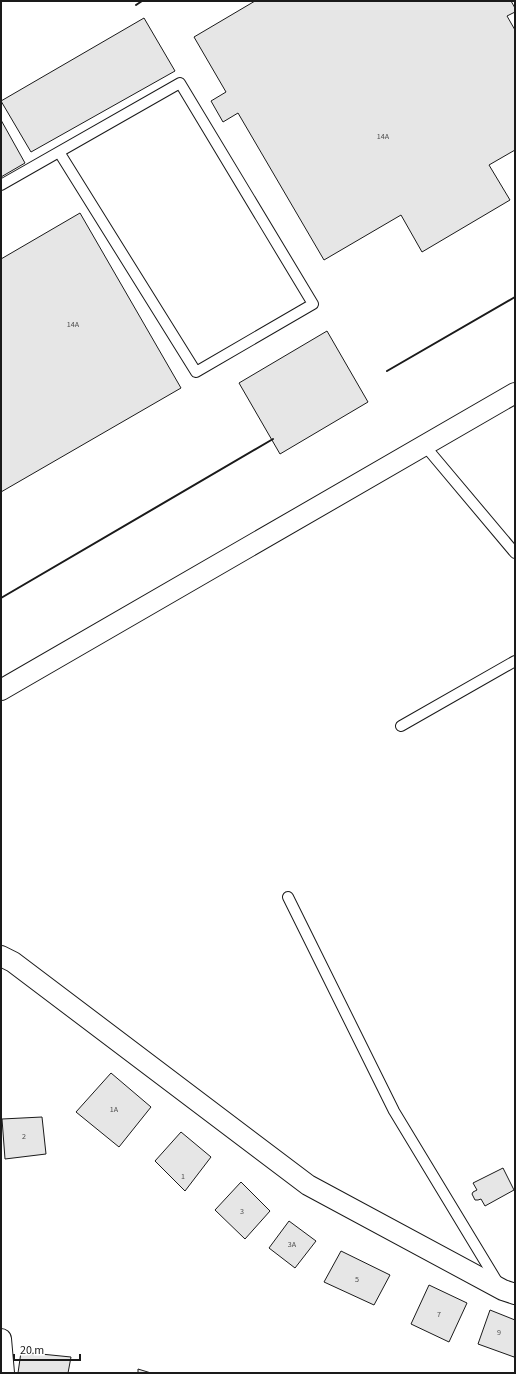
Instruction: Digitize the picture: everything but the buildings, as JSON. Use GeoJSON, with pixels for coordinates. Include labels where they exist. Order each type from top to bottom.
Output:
{"type":"FeatureCollection","features":[{"type":"Feature","properties":{"kind":"street"},"geometry":{"type":"LineString","coordinates":[[1,690],[515,393]]}},
{"type":"Feature","properties":{"kind":"street"},"geometry":{"type":"LineString","coordinates":[[1,956],[13,962],[308,1185],[509,1292]]}},
{"type":"Feature","properties":{"kind":"street"},"geometry":{"type":"LineString","coordinates":[[1,1339],[4,1373]]}},
{"type":"Feature","properties":{"kind":"lane"},"geometry":{"type":"LineString","coordinates":[[1,185],[180,83],[313,304],[196,372],[59,152]]}},
{"type":"Feature","properties":{"kind":"lane"},"geometry":{"type":"LineString","coordinates":[[425,446],[515,553]]}},
{"type":"Feature","properties":{"kind":"lane"},"geometry":{"type":"LineString","coordinates":[[401,726],[515,661]]}},
{"type":"Feature","properties":{"kind":"lane"},"geometry":{"type":"LineString","coordinates":[[288,897],[394,1111],[509,1292]]}},
{"type":"Feature","properties":{"kind":"wall"},"geometry":{"type":"LineString","coordinates":[[136,5],[142,1]]}},
{"type":"Feature","properties":{"kind":"wall"},"geometry":{"type":"LineString","coordinates":[[387,371],[515,297]]}},
{"type":"Feature","properties":{"kind":"wall"},"geometry":{"type":"LineString","coordinates":[[1,598],[273,439]]}}]}
